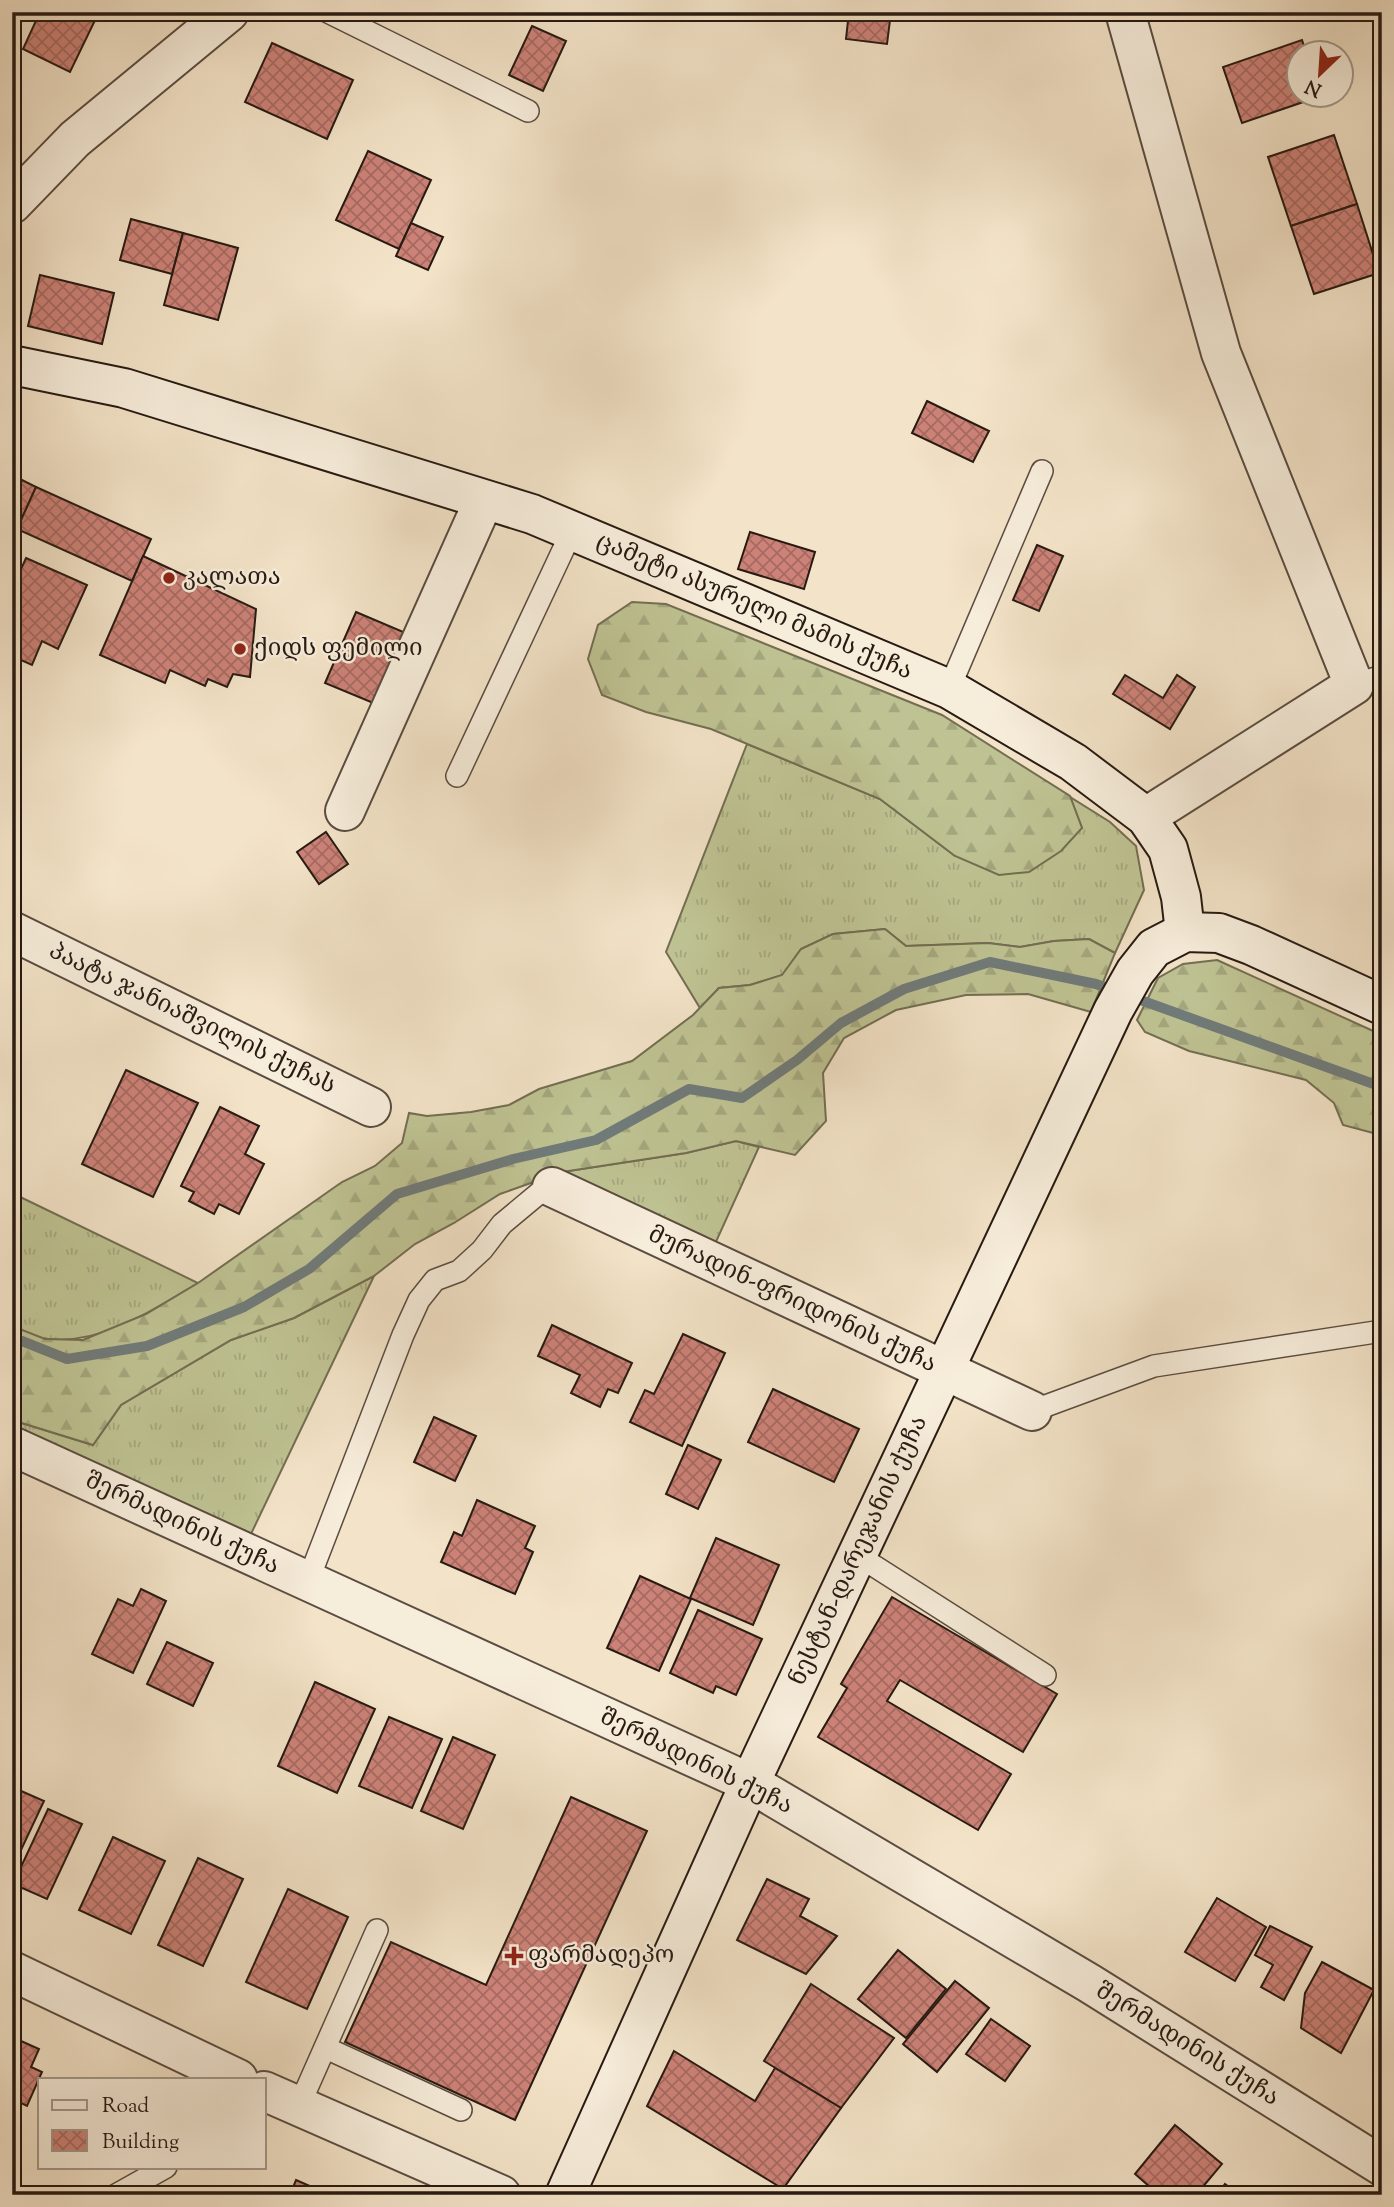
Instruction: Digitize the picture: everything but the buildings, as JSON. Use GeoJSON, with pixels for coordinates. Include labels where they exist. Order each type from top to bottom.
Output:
{"type":"FeatureCollection","features":[{"type":"Feature","properties":{"kind":"street"},"geometry":{"type":"LineString","coordinates":[[12,204],[75,139],[229,12]]}},
{"type":"Feature","properties":{"kind":"street"},"geometry":{"type":"LineString","coordinates":[[1125,12],[1221,353],[1368,680],[1146,817]]}},
{"type":"Feature","properties":{"kind":"street","name":"ცამეტი ასურელი მამის ქუჩა"},"geometry":{"type":"LineString","coordinates":[[12,365],[124,388],[532,514],[949,689],[1073,762],[1146,817],[1168,849],[1181,897],[1185,932]]}},
{"type":"Feature","properties":{"kind":"street"},"geometry":{"type":"LineString","coordinates":[[345,811],[484,499]]}},
{"type":"Feature","properties":{"kind":"street","name":"პაატა ჯანიაშვილის ქუჩას"},"geometry":{"type":"LineString","coordinates":[[12,931],[371,1107]]}},
{"type":"Feature","properties":{"kind":"street"},"geometry":{"type":"LineString","coordinates":[[1185,932],[1219,933],[1382,1005]]}},
{"type":"Feature","properties":{"kind":"street","name":"ნესტან-დარეჯანის ქუჩა"},"geometry":{"type":"LineString","coordinates":[[565,2195],[750,1783],[1113,1011],[1135,972],[1154,948],[1185,932]]}},
{"type":"Feature","properties":{"kind":"street","name":"მურადინ-ფრიდონის ქუჩა"},"geometry":{"type":"LineString","coordinates":[[552,1187],[1032,1411]]}},
{"type":"Feature","properties":{"kind":"street","name":"შერმადინის ქუჩა"},"geometry":{"type":"LineString","coordinates":[[12,1446],[750,1783],[1089,1983],[1382,2166]]}},
{"type":"Feature","properties":{"kind":"street"},"geometry":{"type":"LineString","coordinates":[[12,1970],[236,2078]]}},
{"type":"Feature","properties":{"kind":"street"},"geometry":{"type":"LineString","coordinates":[[266,2092],[501,2195]]}},
{"type":"Feature","properties":{"kind":"lane"},"geometry":{"type":"LineString","coordinates":[[328,12],[528,111]]}},
{"type":"Feature","properties":{"kind":"lane"},"geometry":{"type":"LineString","coordinates":[[949,689],[1042,471]]}},
{"type":"Feature","properties":{"kind":"lane"},"geometry":{"type":"LineString","coordinates":[[457,776],[572,531]]}},
{"type":"Feature","properties":{"kind":"lane"},"geometry":{"type":"LineString","coordinates":[[308,1581],[419,1300],[435,1280],[459,1271],[482,1250],[502,1224],[538,1194],[552,1187]]}},
{"type":"Feature","properties":{"kind":"lane"},"geometry":{"type":"LineString","coordinates":[[1032,1411],[1154,1366],[1382,1331]]}},
{"type":"Feature","properties":{"kind":"lane"},"geometry":{"type":"LineString","coordinates":[[857,1555],[1045,1675]]}},
{"type":"Feature","properties":{"kind":"lane"},"geometry":{"type":"LineString","coordinates":[[299,2106],[377,1930]]}},
{"type":"Feature","properties":{"kind":"lane"},"geometry":{"type":"LineString","coordinates":[[326,2049],[461,2110]]}},
{"type":"Feature","properties":{"kind":"lane"},"geometry":{"type":"LineString","coordinates":[[116,2195],[164,2168]]}},
{"type":"Feature","properties":{"kind":"green space"},"geometry":{"type":"Polygon","coordinates":[[[632,602],[666,604],[942,715],[1070,796],[1082,828],[1061,851],[1029,872],[999,875],[955,856],[880,799],[711,729],[646,712],[602,695],[588,659],[598,625],[632,602]]]}},
{"type":"Feature","properties":{"kind":"green space"},"geometry":{"type":"Polygon","coordinates":[[[747,744],[880,799],[955,856],[1082,828],[1070,797],[1110,822],[1136,846],[1144,890],[1115,953],[1089,939],[1020,947],[988,943],[906,946],[885,929],[833,934],[801,949],[783,975],[750,985],[719,988],[700,1008],[666,952],[747,744]]]}},
{"type":"Feature","properties":{"kind":"green space"},"geometry":{"type":"Polygon","coordinates":[[[885,929],[906,946],[988,943],[1020,947],[1089,939],[1115,953],[1091,1012],[1028,994],[966,995],[896,1010],[844,1038],[823,1073],[826,1121],[795,1155],[736,1141],[686,1153],[562,1172],[500,1194],[415,1244],[374,1276],[294,1318],[231,1340],[121,1405],[93,1445],[12,1420],[12,1326],[45,1339],[83,1340],[146,1314],[198,1283],[342,1182],[375,1166],[402,1143],[409,1113],[427,1116],[509,1105],[539,1089],[632,1061],[693,1015],[719,988],[750,985],[782,975],[801,949],[833,934],[885,929]]]}},
{"type":"Feature","properties":{"kind":"green space"},"geometry":{"type":"Polygon","coordinates":[[[1217,960],[1382,1035],[1382,1131],[1373,1133],[1343,1125],[1334,1103],[1306,1080],[1189,1051],[1145,1032],[1137,1020],[1158,978],[1183,964],[1217,960]]]}},
{"type":"Feature","properties":{"kind":"green space"},"geometry":{"type":"Polygon","coordinates":[[[736,1141],[759,1147],[715,1244],[562,1172],[686,1153],[736,1141]]]}},
{"type":"Feature","properties":{"kind":"green space"},"geometry":{"type":"Polygon","coordinates":[[[12,1193],[198,1283],[145,1314],[88,1337],[48,1339],[12,1326],[12,1193]]]}},
{"type":"Feature","properties":{"kind":"green space"},"geometry":{"type":"Polygon","coordinates":[[[374,1276],[250,1536],[12,1426],[12,1420],[93,1445],[121,1405],[231,1340],[294,1318],[374,1276]]]}},
{"type":"Feature","properties":{"kind":"waterway"},"geometry":{"type":"LineString","coordinates":[[12,1345],[22,1341],[67,1359],[147,1346],[244,1307],[309,1269],[397,1194],[513,1159],[596,1140],[689,1089],[742,1098],[797,1060],[841,1023],[904,989],[990,962],[1096,984],[1382,1087]]}},
{"type":"Feature","properties":{"kind":"place","name":"კალათა"},"geometry":{"type":"Point","coordinates":[169,578]}},
{"type":"Feature","properties":{"kind":"place","name":"ქიდს ფემილი"},"geometry":{"type":"Point","coordinates":[240,649]}},
{"type":"Feature","properties":{"kind":"place","name":"ფარმადეპო"},"geometry":{"type":"Point","coordinates":[514,1956]}}]}
